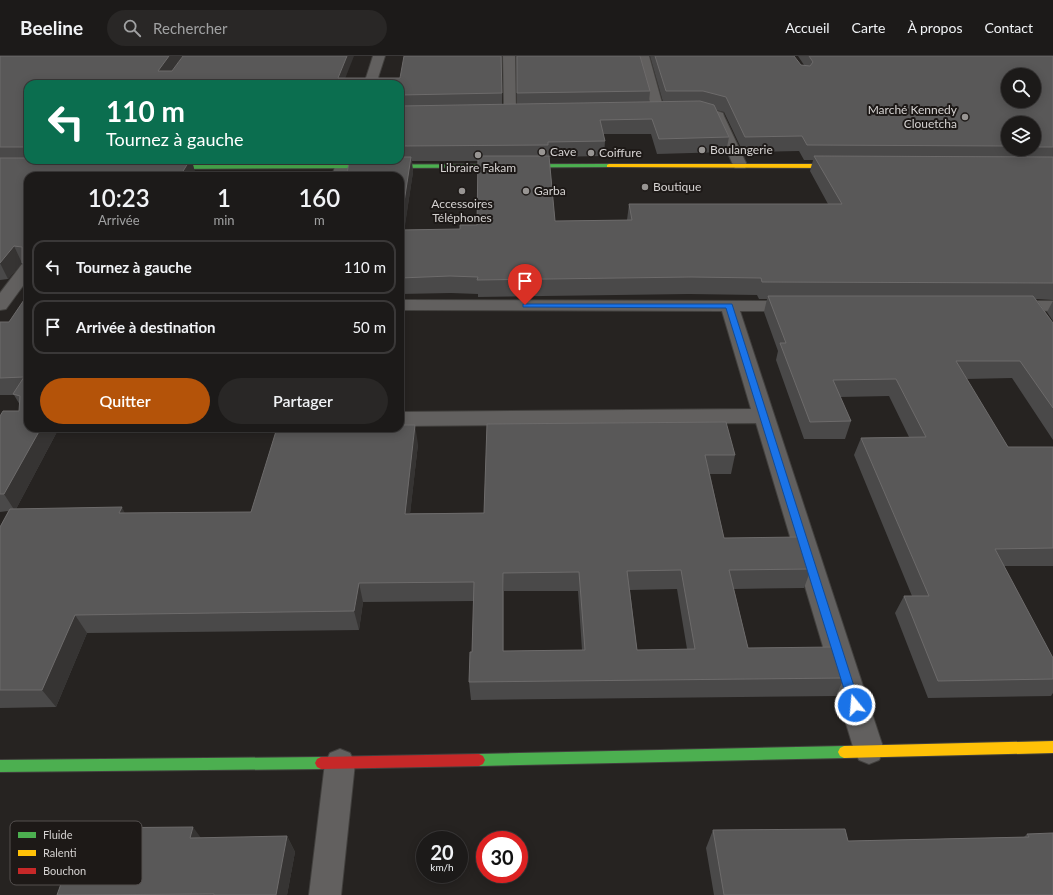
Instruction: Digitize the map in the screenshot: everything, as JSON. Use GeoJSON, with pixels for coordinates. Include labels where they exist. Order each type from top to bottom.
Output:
{"type":"FeatureCollection","features":[{"type":"Feature","properties":{"kind":"street"},"geometry":{"type":"LineString","coordinates":[[371,80],[379,56]]}},
{"type":"Feature","properties":{"kind":"street"},"geometry":{"type":"LineString","coordinates":[[509,56],[510,113]]}},
{"type":"Feature","properties":{"kind":"street"},"geometry":{"type":"LineString","coordinates":[[643,56],[658,110]]}},
{"type":"Feature","properties":{"kind":"street"},"geometry":{"type":"LineString","coordinates":[[642,111],[671,110]]}},
{"type":"Feature","properties":{"kind":"street"},"geometry":{"type":"LineString","coordinates":[[704,111],[718,116],[740,166]]}},
{"type":"Feature","properties":{"kind":"street"},"geometry":{"type":"LineString","coordinates":[[494,113],[526,113]]}},
{"type":"Feature","properties":{"kind":"street"},"geometry":{"type":"LineString","coordinates":[[153,167],[850,166]]}},
{"type":"Feature","properties":{"kind":"street"},"geometry":{"type":"LineString","coordinates":[[0,305],[24,273]]}},
{"type":"Feature","properties":{"kind":"street"},"geometry":{"type":"LineString","coordinates":[[404,305],[816,306]]}},
{"type":"Feature","properties":{"kind":"street"},"geometry":{"type":"LineString","coordinates":[[729,306],[869,750]]}},
{"type":"Feature","properties":{"kind":"street"},"geometry":{"type":"LineString","coordinates":[[991,306],[1053,306]]}},
{"type":"Feature","properties":{"kind":"street"},"geometry":{"type":"LineString","coordinates":[[1031,306],[1044,324]]}},
{"type":"Feature","properties":{"kind":"street"},"geometry":{"type":"LineString","coordinates":[[404,419],[764,416]]}},
{"type":"Feature","properties":{"kind":"street"},"geometry":{"type":"LineString","coordinates":[[0,766],[340,763],[1053,747]]}},
{"type":"Feature","properties":{"kind":"street"},"geometry":{"type":"LineString","coordinates":[[325,895],[340,763]]}},
{"type":"Feature","properties":{"kind":"building"},"geometry":{"type":"Polygon","coordinates":[[[0,56],[169,56],[158,71],[172,71],[183,56],[347,56],[338,78],[400,78],[404,56],[501,56],[502,93],[404,95],[404,80],[24,80],[24,147],[0,147],[0,56]]]}},
{"type":"Feature","properties":{"kind":"building"},"geometry":{"type":"Polygon","coordinates":[[[517,56],[640,56],[650,91],[517,93],[517,56]]]}},
{"type":"Feature","properties":{"kind":"building"},"geometry":{"type":"Polygon","coordinates":[[[655,56],[794,56],[801,65],[810,66],[813,62],[809,56],[1053,56],[1053,147],[1041,147],[1041,116],[1001,116],[1001,146],[807,145],[802,136],[745,137],[726,97],[703,91],[666,91],[655,56]]]}},
{"type":"Feature","properties":{"kind":"building"},"geometry":{"type":"Polygon","coordinates":[[[700,101],[714,105],[729,137],[659,139],[652,119],[600,120],[605,141],[548,142],[548,145],[404,146],[404,106],[700,101]]]}},
{"type":"Feature","properties":{"kind":"building"},"geometry":{"type":"Polygon","coordinates":[[[478,156],[549,156],[555,221],[632,220],[629,204],[842,204],[814,156],[1053,157],[1053,283],[762,282],[761,278],[691,277],[477,280],[478,277],[450,276],[404,278],[404,230],[460,229],[460,225],[477,225],[478,156]]]}},
{"type":"Feature","properties":{"kind":"building"},"geometry":{"type":"Polygon","coordinates":[[[404,157],[411,157],[404,202],[404,172],[347,172],[349,164],[404,164],[404,157]]]}},
{"type":"Feature","properties":{"kind":"building"},"geometry":{"type":"Polygon","coordinates":[[[0,158],[24,158],[24,164],[188,164],[182,172],[24,172],[24,263],[22,263],[22,247],[14,246],[0,263],[0,158]]]}},
{"type":"Feature","properties":{"kind":"building"},"geometry":{"type":"Polygon","coordinates":[[[768,296],[1033,296],[1053,323],[1053,408],[1020,361],[956,361],[1008,447],[1053,447],[1053,548],[995,549],[1053,658],[1053,679],[938,681],[904,596],[929,596],[861,438],[926,437],[896,379],[833,380],[851,421],[810,422],[780,343],[786,343],[768,296]]]}},
{"type":"Feature","properties":{"kind":"building"},"geometry":{"type":"Polygon","coordinates":[[[24,300],[24,377],[0,378],[0,322],[9,322],[24,300]]]}},
{"type":"Feature","properties":{"kind":"building"},"geometry":{"type":"Polygon","coordinates":[[[24,377],[24,432],[39,432],[4,494],[0,494],[0,416],[3,411],[19,411],[20,396],[13,394],[24,377]]]}},
{"type":"Feature","properties":{"kind":"building"},"geometry":{"type":"Polygon","coordinates":[[[726,422],[735,455],[705,455],[724,538],[801,537],[811,569],[729,570],[748,648],[835,647],[844,678],[469,682],[470,652],[472,652],[474,582],[359,583],[354,611],[75,615],[42,690],[0,690],[0,527],[10,509],[122,507],[119,513],[251,512],[276,432],[404,432],[404,425],[415,425],[405,514],[484,513],[487,424],[726,422]],[[681,570],[627,571],[637,650],[695,649],[681,570]],[[579,572],[503,573],[503,651],[585,650],[579,572]]]}},
{"type":"Feature","properties":{"kind":"building"},"geometry":{"type":"Polygon","coordinates":[[[142,827],[193,827],[190,838],[287,836],[276,895],[57,895],[61,885],[142,885],[142,827]]]}},
{"type":"Feature","properties":{"kind":"building"},"geometry":{"type":"Polygon","coordinates":[[[845,829],[848,841],[1029,837],[1027,834],[1053,833],[1053,895],[724,895],[713,830],[845,829]]]}},
{"type":"Feature","properties":{"kind":"traffic: fast"},"geometry":{"type":"LineString","coordinates":[[164,167],[609,166]]}},
{"type":"Feature","properties":{"kind":"traffic: fast"},"geometry":{"type":"LineString","coordinates":[[479,760],[844,752]]}},
{"type":"Feature","properties":{"kind":"traffic: fast"},"geometry":{"type":"LineString","coordinates":[[0,766],[321,763]]}},
{"type":"Feature","properties":{"kind":"traffic: slow"},"geometry":{"type":"LineString","coordinates":[[609,166],[842,166]]}},
{"type":"Feature","properties":{"kind":"traffic: slow"},"geometry":{"type":"LineString","coordinates":[[844,752],[1053,747]]}},
{"type":"Feature","properties":{"kind":"traffic: jam"},"geometry":{"type":"LineString","coordinates":[[321,763],[479,760]]}},
{"type":"Feature","properties":{"kind":"place","name":"Marché Kennedy Clouetcha"},"geometry":{"type":"Point","coordinates":[965,117]}},
{"type":"Feature","properties":{"kind":"place","name":"Boulangerie"},"geometry":{"type":"Point","coordinates":[702,150]}},
{"type":"Feature","properties":{"kind":"place","name":"Cave"},"geometry":{"type":"Point","coordinates":[542,152]}},
{"type":"Feature","properties":{"kind":"place","name":"Coiffure"},"geometry":{"type":"Point","coordinates":[591,153]}},
{"type":"Feature","properties":{"kind":"place","name":"Libraire Fakam"},"geometry":{"type":"Point","coordinates":[478,155]}},
{"type":"Feature","properties":{"kind":"place","name":"Boutique"},"geometry":{"type":"Point","coordinates":[645,187]}},
{"type":"Feature","properties":{"kind":"place","name":"Accessoires Téléphones"},"geometry":{"type":"Point","coordinates":[462,191]}},
{"type":"Feature","properties":{"kind":"place","name":"Garba"},"geometry":{"type":"Point","coordinates":[526,191]}},
{"type":"Feature","properties":{"kind":"route"},"geometry":{"type":"LineString","coordinates":[[525,305],[729,306],[855,705]]}}]}
